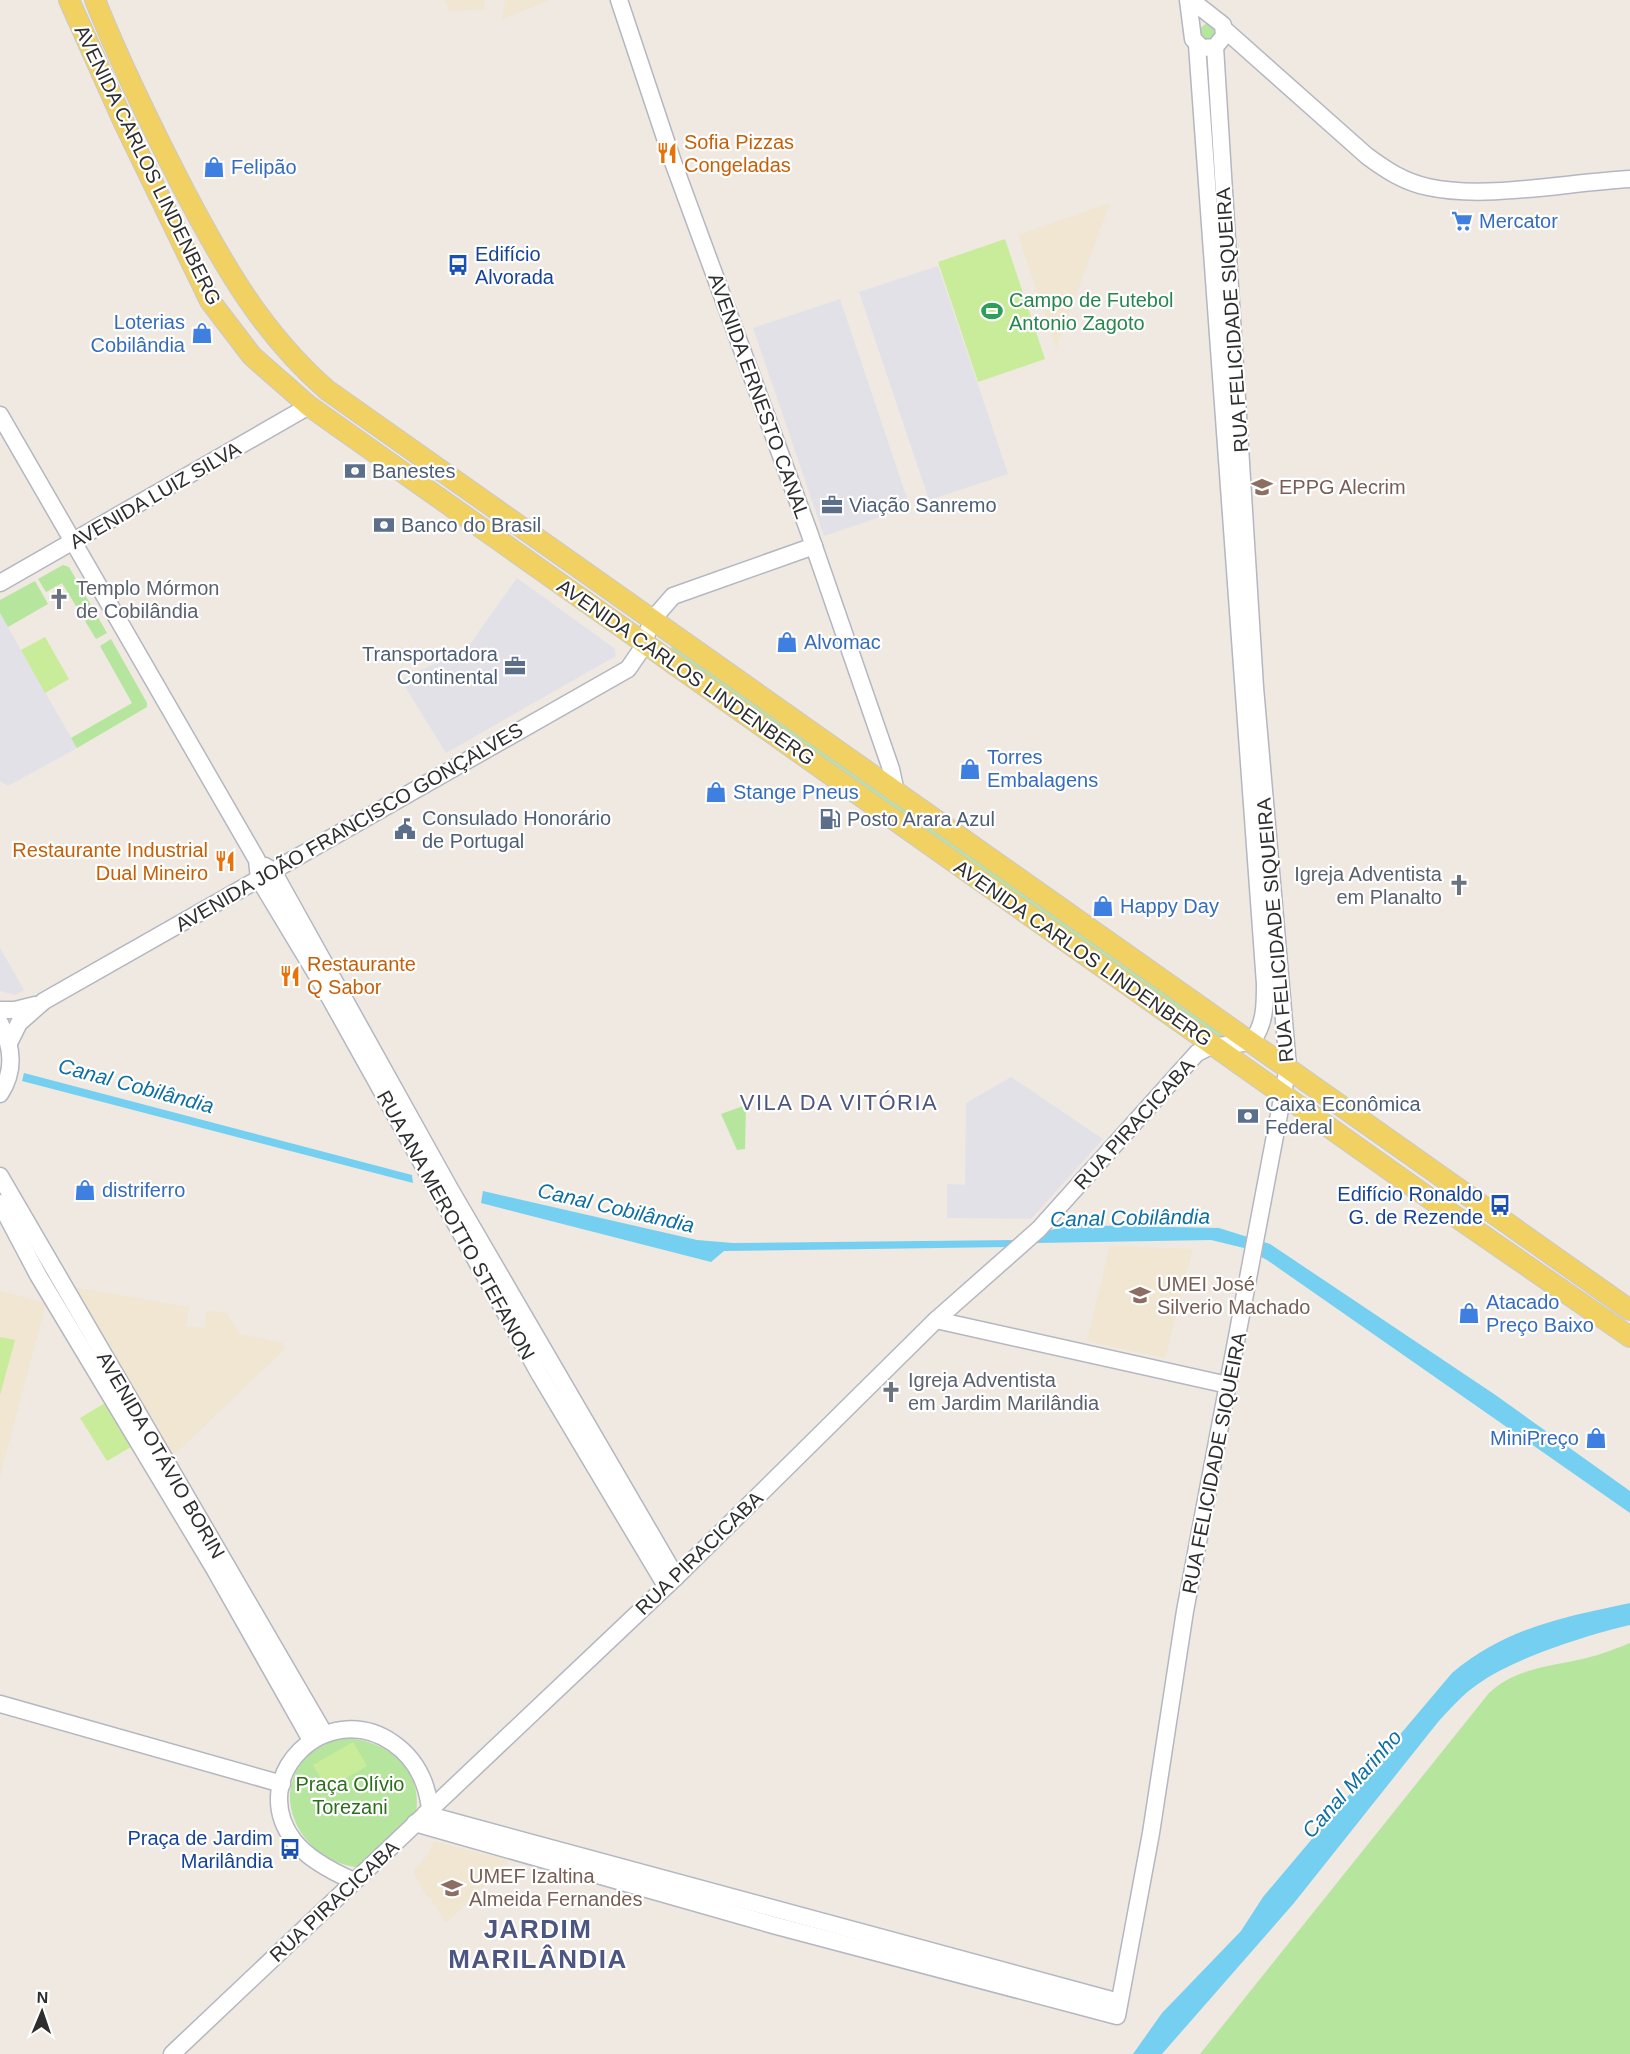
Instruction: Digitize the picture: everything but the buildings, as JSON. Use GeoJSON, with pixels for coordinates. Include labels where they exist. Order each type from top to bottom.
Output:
{"type":"FeatureCollection","features":[{"type":"Feature","properties":{"kind":"main road","name":"AVENIDA CARLOS LINDENBERG"},"geometry":{"type":"LineString","coordinates":[[69,0],[124,123],[210,301],[252,356],[309,406],[1282,1094],[1630,1337]]}},
{"type":"Feature","properties":{"kind":"main road","name":"AVENIDA CARLOS LINDENBERG"},"geometry":{"type":"LineString","coordinates":[[95,0],[146,118],[214,246],[236,285],[294,362],[327,390],[406,449],[1288,1067],[1630,1310]]}},
{"type":"Feature","properties":{"kind":"main road"},"geometry":{"type":"LineString","coordinates":[[1239,1062],[1252,1042]]}},
{"type":"Feature","properties":{"kind":"street","name":"AVENIDA ERNESTO CANAL"},"geometry":{"type":"LineString","coordinates":[[619,0],[673,162],[814,546],[891,769],[896,792]]}},
{"type":"Feature","properties":{"kind":"street"},"geometry":{"type":"LineString","coordinates":[[1190,0],[1221,21],[1220,40],[1209,49],[1197,45],[1193,39],[1190,0]]}},
{"type":"Feature","properties":{"kind":"street"},"geometry":{"type":"LineString","coordinates":[[1192,27],[1202,16],[1213,16]]}},
{"type":"Feature","properties":{"kind":"street"},"geometry":{"type":"LineString","coordinates":[[1220,40],[1245,50],[1367,156],[1392,174],[1409,181],[1427,187],[1462,191],[1630,179]]}},
{"type":"Feature","properties":{"kind":"street","name":"RUA FELICIDADE SIQUEIRA"},"geometry":{"type":"LineString","coordinates":[[424,1815],[773,1925],[1118,2009],[1151,1833],[1185,1611],[1258,1236],[1288,1067],[1255,687],[1220,40]]}},
{"type":"Feature","properties":{"kind":"street","name":"RUA FELICIDADE SIQUEIRA"},"geometry":{"type":"LineString","coordinates":[[1197,45],[1265,984],[1264,1021],[1252,1042],[1216,1046]]}},
{"type":"Feature","properties":{"kind":"street","name":"AVENIDA LUIZ SILVA"},"geometry":{"type":"LineString","coordinates":[[0,583],[309,406]]}},
{"type":"Feature","properties":{"kind":"street","name":"RUA ANA MEROTTO STEFANON"},"geometry":{"type":"LineString","coordinates":[[0,415],[450,1189],[671,1581]]}},
{"type":"Feature","properties":{"kind":"street"},"geometry":{"type":"LineString","coordinates":[[652,620],[667,601],[681,592],[814,546]]}},
{"type":"Feature","properties":{"kind":"street","name":"AVENIDA JOÃO FRANCISCO GONÇALVES"},"geometry":{"type":"LineString","coordinates":[[0,1010],[25,1009],[44,1001],[628,669],[638,658],[652,620]]}},
{"type":"Feature","properties":{"kind":"street","name":"AVENIDA JOÃO FRANCISCO GONÇALVES"},"geometry":{"type":"LineString","coordinates":[[9,1043],[19,1023],[44,1001]]}},
{"type":"Feature","properties":{"kind":"street"},"geometry":{"type":"LineString","coordinates":[[0,1023],[9,1043],[11,1066],[0,1095]]}},
{"type":"Feature","properties":{"kind":"street","name":"RUA PIRACICABA"},"geometry":{"type":"LineString","coordinates":[[172,2054],[671,1581],[936,1320],[1036,1232],[1197,1053],[1216,1046]]}},
{"type":"Feature","properties":{"kind":"street","name":"AVENIDA OTÁVIO BORIN"},"geometry":{"type":"LineString","coordinates":[[0,1176],[4,1200],[318,1737]]}},
{"type":"Feature","properties":{"kind":"street"},"geometry":{"type":"LineString","coordinates":[[936,1320],[1228,1385]]}},
{"type":"Feature","properties":{"kind":"street"},"geometry":{"type":"LineString","coordinates":[[0,1704],[282,1784]]}},
{"type":"Feature","properties":{"kind":"street"},"geometry":{"type":"LineString","coordinates":[[354,1881],[320,1864],[294,1841],[281,1811],[282,1784],[290,1764],[318,1737],[338,1729],[356,1728],[376,1734],[396,1745],[418,1770],[427,1789],[424,1815]]}},
{"type":"Feature","properties":{"kind":"shaded area"},"geometry":{"type":"Polygon","coordinates":[[[445,0],[483,0],[485,9],[449,11],[445,0]]]}},
{"type":"Feature","properties":{"kind":"shaded area"},"geometry":{"type":"Polygon","coordinates":[[[505,0],[550,0],[502,19],[505,0]]]}},
{"type":"Feature","properties":{"kind":"shaded area"},"geometry":{"type":"Polygon","coordinates":[[[1110,203],[1056,348],[1018,235],[1110,203]]]}},
{"type":"Feature","properties":{"kind":"shaded area"},"geometry":{"type":"Polygon","coordinates":[[[938,266],[1008,474],[929,500],[859,292],[938,266]]]}},
{"type":"Feature","properties":{"kind":"shaded area","name":"Viação Sanremo"},"geometry":{"type":"Polygon","coordinates":[[[840,299],[910,507],[824,536],[753,328],[840,299]]]}},
{"type":"Feature","properties":{"kind":"shaded area","name":"Transportadora Continental"},"geometry":{"type":"Polygon","coordinates":[[[517,578],[614,648],[616,656],[446,753],[401,680],[468,647],[517,578]]]}},
{"type":"Feature","properties":{"kind":"shaded area"},"geometry":{"type":"Polygon","coordinates":[[[0,613],[77,748],[8,786],[0,781],[0,613]]]}},
{"type":"Feature","properties":{"kind":"shaded area"},"geometry":{"type":"Polygon","coordinates":[[[0,948],[24,990],[15,995],[0,991],[0,948]]]}},
{"type":"Feature","properties":{"kind":"shaded area"},"geometry":{"type":"Polygon","coordinates":[[[1011,1077],[1103,1139],[1031,1219],[947,1218],[947,1184],[965,1185],[966,1103],[1011,1077]]]}},
{"type":"Feature","properties":{"kind":"shaded area","name":"UMEI José Silverio Machado"},"geometry":{"type":"Polygon","coordinates":[[[1110,1246],[1193,1249],[1165,1358],[1087,1341],[1110,1246]]]}},
{"type":"Feature","properties":{"kind":"shaded area"},"geometry":{"type":"Polygon","coordinates":[[[73,1287],[189,1307],[186,1326],[204,1328],[207,1310],[227,1313],[239,1334],[283,1343],[285,1349],[175,1454],[171,1452],[73,1287]]]}},
{"type":"Feature","properties":{"kind":"shaded area"},"geometry":{"type":"Polygon","coordinates":[[[0,1291],[46,1303],[0,1476],[0,1291]]]}},
{"type":"Feature","properties":{"kind":"shaded area","name":"UMEF Izaltina Almeida Fernandes"},"geometry":{"type":"Polygon","coordinates":[[[434,1841],[507,1860],[508,1864],[446,1923],[436,1905],[431,1904],[433,1899],[427,1897],[413,1871],[427,1856],[434,1841]]]}},
{"type":"Feature","properties":{"kind":"green space"},"geometry":{"type":"Polygon","coordinates":[[[1208,22],[1216,24],[1217,40],[1202,41],[1198,30],[1208,22]]]}},
{"type":"Feature","properties":{"kind":"green space","name":"Campo de Futebol Antonio Zagoto"},"geometry":{"type":"Polygon","coordinates":[[[1005,239],[1045,359],[978,382],[938,262],[1005,239]]]}},
{"type":"Feature","properties":{"kind":"green space"},"geometry":{"type":"Polygon","coordinates":[[[63,565],[69,567],[107,633],[96,639],[62,583],[46,592],[38,579],[63,565]]]}},
{"type":"Feature","properties":{"kind":"green space"},"geometry":{"type":"Polygon","coordinates":[[[35,581],[48,604],[8,627],[0,613],[0,600],[35,581]]]}},
{"type":"Feature","properties":{"kind":"green space"},"geometry":{"type":"Polygon","coordinates":[[[45,637],[69,679],[45,693],[21,650],[45,637]]]}},
{"type":"Feature","properties":{"kind":"green space"},"geometry":{"type":"Polygon","coordinates":[[[111,639],[147,703],[147,707],[77,748],[71,738],[132,703],[100,646],[111,639]]]}},
{"type":"Feature","properties":{"kind":"green space"},"geometry":{"type":"Polygon","coordinates":[[[672,646],[1226,1036],[1218,1037],[670,651],[672,646]]]}},
{"type":"Feature","properties":{"kind":"green space"},"geometry":{"type":"Polygon","coordinates":[[[746,1105],[745,1149],[737,1150],[721,1114],[746,1105]]]}},
{"type":"Feature","properties":{"kind":"green space"},"geometry":{"type":"Polygon","coordinates":[[[0,1337],[15,1340],[0,1395],[0,1337]]]}},
{"type":"Feature","properties":{"kind":"green space"},"geometry":{"type":"Polygon","coordinates":[[[105,1403],[131,1447],[107,1461],[80,1418],[105,1403]]]}},
{"type":"Feature","properties":{"kind":"green space"},"geometry":{"type":"Polygon","coordinates":[[[1630,1643],[1630,2054],[1200,2054],[1489,1693],[1500,1684],[1524,1672],[1595,1656],[1630,1643]]]}},
{"type":"Feature","properties":{"kind":"green space","name":"Praça Olívio Torezani"},"geometry":{"type":"Polygon","coordinates":[[[343,1738],[373,1744],[398,1759],[407,1769],[417,1797],[416,1813],[361,1868],[335,1861],[314,1848],[299,1830],[291,1809],[291,1787],[299,1767],[316,1750],[343,1738]]]}},
{"type":"Feature","properties":{"kind":"green space"},"geometry":{"type":"Polygon","coordinates":[[[353,1742],[367,1766],[327,1789],[313,1765],[353,1742]]]}},
{"type":"Feature","properties":{"kind":"water"},"geometry":{"type":"Polygon","coordinates":[[[24,1073],[412,1175],[413,1183],[22,1081],[24,1073]]]}},
{"type":"Feature","properties":{"kind":"water"},"geometry":{"type":"Polygon","coordinates":[[[483,1191],[697,1240],[733,1243],[1015,1240],[1069,1225],[1219,1228],[1270,1244],[1494,1394],[1630,1491],[1630,1513],[1267,1260],[1244,1248],[1211,1240],[1037,1243],[1009,1247],[724,1251],[711,1262],[481,1203],[483,1191]]]}},
{"type":"Feature","properties":{"kind":"water"},"geometry":{"type":"Polygon","coordinates":[[[1630,1603],[1630,1625],[1573,1641],[1511,1665],[1493,1674],[1462,1697],[1438,1722],[1294,1903],[1162,2054],[1133,2054],[1162,2013],[1241,1931],[1263,1897],[1452,1673],[1493,1645],[1536,1626],[1630,1603]]]}},
{"type":"Feature","properties":{"kind":"place","name":"Sofia Pizzas Congeladas"},"geometry":{"type":"Point","coordinates":[667,153]}},
{"type":"Feature","properties":{"kind":"place","name":"Felipão"},"geometry":{"type":"Point","coordinates":[214,167]}},
{"type":"Feature","properties":{"kind":"place","name":"Mercator"},"geometry":{"type":"Point","coordinates":[1462,221]}},
{"type":"Feature","properties":{"kind":"place","name":"Edifício Alvorada"},"geometry":{"type":"Point","coordinates":[458,265]}},
{"type":"Feature","properties":{"kind":"place","name":"Campo de Futebol Antonio Zagoto"},"geometry":{"type":"Point","coordinates":[992,311]}},
{"type":"Feature","properties":{"kind":"place","name":"Loterias Cobilândia"},"geometry":{"type":"Point","coordinates":[202,333]}},
{"type":"Feature","properties":{"kind":"place","name":"Banestes"},"geometry":{"type":"Point","coordinates":[355,471]}},
{"type":"Feature","properties":{"kind":"place","name":"EPPG Alecrim"},"geometry":{"type":"Point","coordinates":[1262,487]}},
{"type":"Feature","properties":{"kind":"place","name":"Viação Sanremo"},"geometry":{"type":"Point","coordinates":[832,505]}},
{"type":"Feature","properties":{"kind":"place","name":"Banco do Brasil"},"geometry":{"type":"Point","coordinates":[384,525]}},
{"type":"Feature","properties":{"kind":"place","name":"Templo Mórmon de Cobilândia"},"geometry":{"type":"Point","coordinates":[59,599]}},
{"type":"Feature","properties":{"kind":"place","name":"Alvomac"},"geometry":{"type":"Point","coordinates":[787,642]}},
{"type":"Feature","properties":{"kind":"place","name":"Transportadora Continental"},"geometry":{"type":"Point","coordinates":[515,666]}},
{"type":"Feature","properties":{"kind":"place","name":"Torres Embalagens"},"geometry":{"type":"Point","coordinates":[970,769]}},
{"type":"Feature","properties":{"kind":"place","name":"Stange Pneus"},"geometry":{"type":"Point","coordinates":[716,792]}},
{"type":"Feature","properties":{"kind":"place","name":"Posto Arara Azul"},"geometry":{"type":"Point","coordinates":[830,819]}},
{"type":"Feature","properties":{"kind":"place","name":"Consulado Honorário de Portugal"},"geometry":{"type":"Point","coordinates":[405,829]}},
{"type":"Feature","properties":{"kind":"place","name":"Restaurante Industrial Dual Mineiro"},"geometry":{"type":"Point","coordinates":[225,861]}},
{"type":"Feature","properties":{"kind":"place","name":"Igreja Adventista em Planalto"},"geometry":{"type":"Point","coordinates":[1459,885]}},
{"type":"Feature","properties":{"kind":"place","name":"Happy Day"},"geometry":{"type":"Point","coordinates":[1103,906]}},
{"type":"Feature","properties":{"kind":"place","name":"Restaurante Q Sabor"},"geometry":{"type":"Point","coordinates":[290,976]}},
{"type":"Feature","properties":{"kind":"place","name":"Caixa Econômica Federal"},"geometry":{"type":"Point","coordinates":[1248,1116]}},
{"type":"Feature","properties":{"kind":"place","name":"distriferro"},"geometry":{"type":"Point","coordinates":[85,1190]}},
{"type":"Feature","properties":{"kind":"place","name":"Edifício Ronaldo G. de Rezende"},"geometry":{"type":"Point","coordinates":[1500,1205]}},
{"type":"Feature","properties":{"kind":"place","name":"UMEI José Silverio Machado"},"geometry":{"type":"Point","coordinates":[1140,1295]}},
{"type":"Feature","properties":{"kind":"place","name":"Atacado Preço Baixo"},"geometry":{"type":"Point","coordinates":[1469,1313]}},
{"type":"Feature","properties":{"kind":"place","name":"Igreja Adventista em Jardim Marilândia"},"geometry":{"type":"Point","coordinates":[891,1392]}},
{"type":"Feature","properties":{"kind":"place","name":"MiniPreço"},"geometry":{"type":"Point","coordinates":[1596,1438]}},
{"type":"Feature","properties":{"kind":"place","name":"Praça de Jardim Marilândia"},"geometry":{"type":"Point","coordinates":[290,1849]}},
{"type":"Feature","properties":{"kind":"place","name":"UMEF Izaltina Almeida Fernandes"},"geometry":{"type":"Point","coordinates":[452,1888]}},
{"type":"Feature","properties":{"kind":"district","name":"VILA DA VITÓRIA"},"geometry":{"type":"Point","coordinates":[839,1102]}},
{"type":"Feature","properties":{"kind":"district","name":"JARDIM MARILÂNDIA"},"geometry":{"type":"Point","coordinates":[538,1944]}},
{"type":"Feature","properties":{"kind":"water label","name":"Canal Cobilândia"},"geometry":{"type":"Point","coordinates":[136,1086]}},
{"type":"Feature","properties":{"kind":"water label","name":"Canal Cobilândia"},"geometry":{"type":"Point","coordinates":[616,1208]}},
{"type":"Feature","properties":{"kind":"water label","name":"Canal Cobilândia"},"geometry":{"type":"Point","coordinates":[1130,1218]}},
{"type":"Feature","properties":{"kind":"water label","name":"Canal Marinho"},"geometry":{"type":"Point","coordinates":[1352,1784]}}]}
